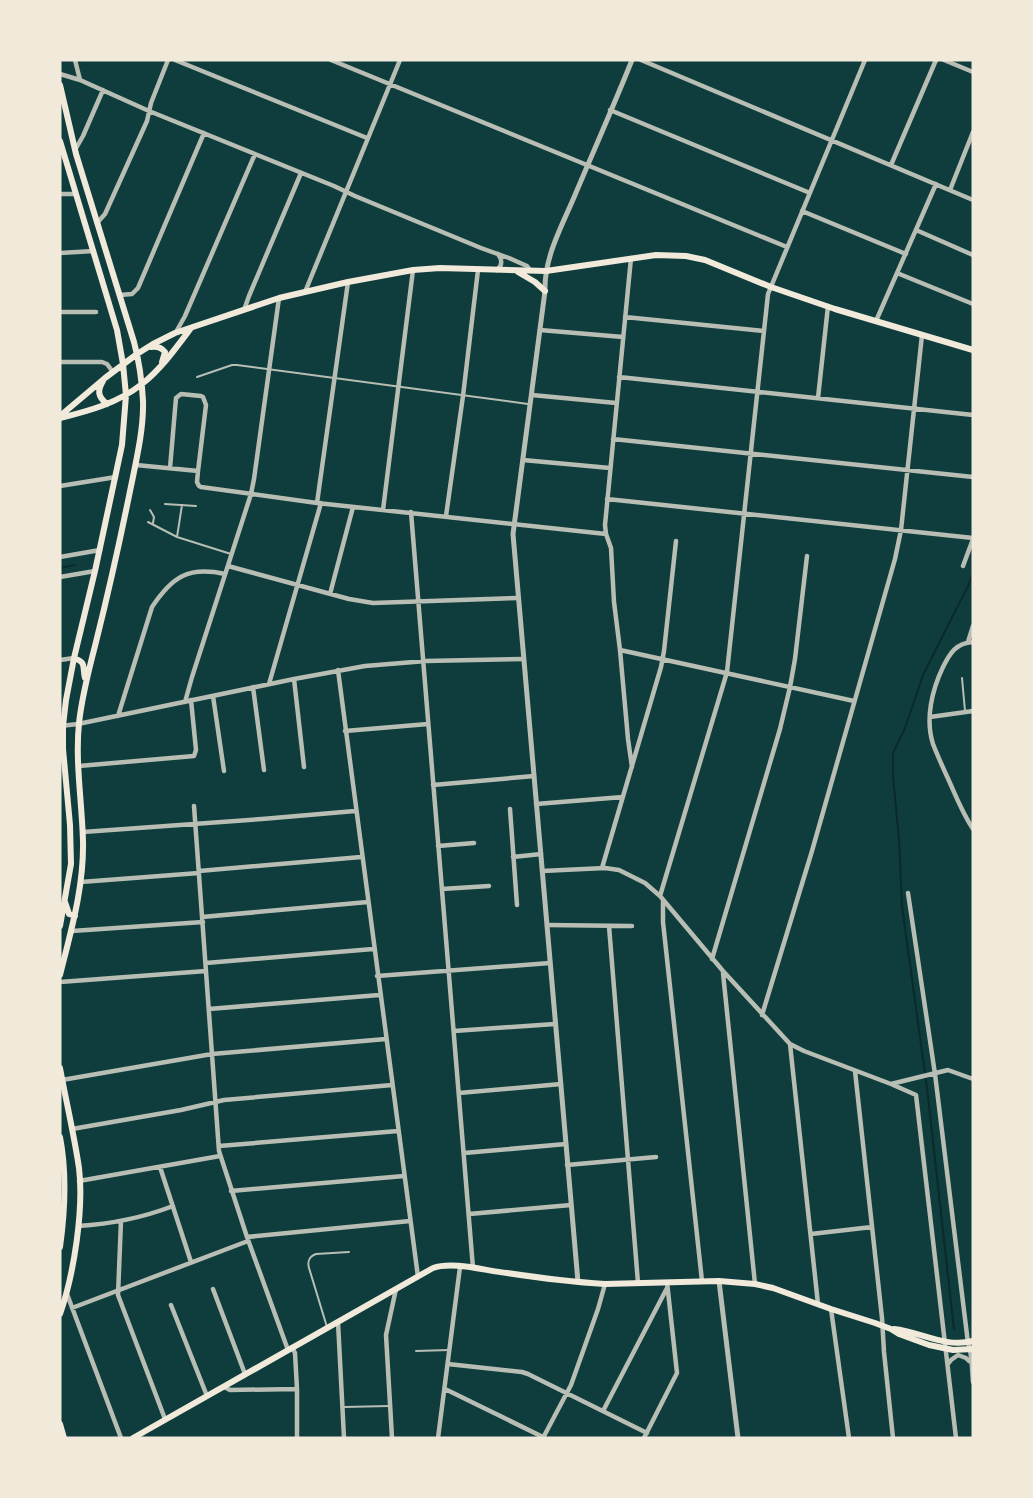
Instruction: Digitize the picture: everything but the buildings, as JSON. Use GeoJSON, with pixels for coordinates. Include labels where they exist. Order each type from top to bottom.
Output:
{"type":"FeatureCollection","features":[{"type":"Feature","properties":{"kind":"main road"},"geometry":{"type":"LineString","coordinates":[[60,85],[75,150],[137,354],[143,403],[136,465],[78,724],[83,832],[81,882],[72,931],[60,975]]}},
{"type":"Feature","properties":{"kind":"main road"},"geometry":{"type":"LineString","coordinates":[[60,141],[62,157],[76,194],[112,311],[123,364],[126,395],[122,445],[116,477],[74,658],[62,726],[71,843],[60,926]]}},
{"type":"Feature","properties":{"kind":"main road"},"geometry":{"type":"LineString","coordinates":[[60,417],[123,364],[148,347],[175,333],[279,298],[348,282],[413,270],[440,268],[546,271],[656,255],[686,256],[705,260],[828,306],[973,350]]}},
{"type":"Feature","properties":{"kind":"main road"},"geometry":{"type":"LineString","coordinates":[[515,270],[545,291]]}},
{"type":"Feature","properties":{"kind":"main road"},"geometry":{"type":"LineString","coordinates":[[60,417],[92,410],[126,395],[141,385],[161,366],[192,328]]}},
{"type":"Feature","properties":{"kind":"main road"},"geometry":{"type":"LineString","coordinates":[[148,347],[163,349],[165,352],[161,366]]}},
{"type":"Feature","properties":{"kind":"main road"},"geometry":{"type":"LineString","coordinates":[[105,378],[99,393],[107,404]]}},
{"type":"Feature","properties":{"kind":"main road"},"geometry":{"type":"LineString","coordinates":[[74,658],[84,664],[86,681]]}},
{"type":"Feature","properties":{"kind":"main road"},"geometry":{"type":"LineString","coordinates":[[65,898],[69,914],[75,916]]}},
{"type":"Feature","properties":{"kind":"main road"},"geometry":{"type":"LineString","coordinates":[[60,1068],[80,1181],[78,1226],[67,1294],[60,1314]]}},
{"type":"Feature","properties":{"kind":"main road"},"geometry":{"type":"LineString","coordinates":[[60,1137],[62,1198],[60,1247]]}},
{"type":"Feature","properties":{"kind":"main road"},"geometry":{"type":"LineString","coordinates":[[132,1438],[439,1266],[605,1284],[667,1285],[719,1281],[755,1284],[946,1346],[971,1345]]}},
{"type":"Feature","properties":{"kind":"main road"},"geometry":{"type":"LineString","coordinates":[[60,1424],[65,1437]]}},
{"type":"Feature","properties":{"kind":"street"},"geometry":{"type":"LineString","coordinates":[[75,60],[80,80]]}},
{"type":"Feature","properties":{"kind":"street"},"geometry":{"type":"LineString","coordinates":[[97,223],[105,214],[147,121],[151,103],[168,60]]}},
{"type":"Feature","properties":{"kind":"street"},"geometry":{"type":"LineString","coordinates":[[176,60],[367,138]]}},
{"type":"Feature","properties":{"kind":"street"},"geometry":{"type":"LineString","coordinates":[[331,60],[787,247]]}},
{"type":"Feature","properties":{"kind":"street"},"geometry":{"type":"LineString","coordinates":[[305,292],[400,60]]}},
{"type":"Feature","properties":{"kind":"street"},"geometry":{"type":"LineString","coordinates":[[578,1282],[513,534],[549,257],[632,60]]}},
{"type":"Feature","properties":{"kind":"street"},"geometry":{"type":"LineString","coordinates":[[641,60],[973,200]]}},
{"type":"Feature","properties":{"kind":"street"},"geometry":{"type":"LineString","coordinates":[[702,1281],[661,898],[727,672],[768,294],[865,60]]}},
{"type":"Feature","properties":{"kind":"street"},"geometry":{"type":"LineString","coordinates":[[891,165],[936,60]]}},
{"type":"Feature","properties":{"kind":"street"},"geometry":{"type":"LineString","coordinates":[[944,60],[973,72]]}},
{"type":"Feature","properties":{"kind":"street"},"geometry":{"type":"LineString","coordinates":[[60,74],[80,80],[149,111],[527,266],[531,270]]}},
{"type":"Feature","properties":{"kind":"street"},"geometry":{"type":"LineString","coordinates":[[75,150],[103,90]]}},
{"type":"Feature","properties":{"kind":"street"},"geometry":{"type":"LineString","coordinates":[[610,110],[810,193]]}},
{"type":"Feature","properties":{"kind":"street"},"geometry":{"type":"LineString","coordinates":[[950,190],[973,132]]}},
{"type":"Feature","properties":{"kind":"street"},"geometry":{"type":"LineString","coordinates":[[120,295],[132,294],[138,288],[204,133]]}},
{"type":"Feature","properties":{"kind":"street"},"geometry":{"type":"LineString","coordinates":[[175,333],[199,284],[255,154]]}},
{"type":"Feature","properties":{"kind":"street"},"geometry":{"type":"LineString","coordinates":[[244,310],[301,173]]}},
{"type":"Feature","properties":{"kind":"street"},"geometry":{"type":"LineString","coordinates":[[876,321],[936,184]]}},
{"type":"Feature","properties":{"kind":"street"},"geometry":{"type":"LineString","coordinates":[[60,194],[76,194]]}},
{"type":"Feature","properties":{"kind":"street"},"geometry":{"type":"LineString","coordinates":[[802,211],[906,254]]}},
{"type":"Feature","properties":{"kind":"street"},"geometry":{"type":"LineString","coordinates":[[916,230],[973,255]]}},
{"type":"Feature","properties":{"kind":"street"},"geometry":{"type":"LineString","coordinates":[[60,253],[94,251]]}},
{"type":"Feature","properties":{"kind":"street"},"geometry":{"type":"LineString","coordinates":[[496,270],[500,268],[502,260],[498,254]]}},
{"type":"Feature","properties":{"kind":"street"},"geometry":{"type":"LineString","coordinates":[[631,258],[607,499],[606,534],[611,548],[614,602],[632,766]]}},
{"type":"Feature","properties":{"kind":"street"},"geometry":{"type":"LineString","coordinates":[[383,510],[413,270]]}},
{"type":"Feature","properties":{"kind":"street"},"geometry":{"type":"LineString","coordinates":[[446,516],[478,270]]}},
{"type":"Feature","properties":{"kind":"street"},"geometry":{"type":"LineString","coordinates":[[897,273],[973,304]]}},
{"type":"Feature","properties":{"kind":"street"},"geometry":{"type":"LineString","coordinates":[[269,684],[319,503],[348,282]]}},
{"type":"Feature","properties":{"kind":"street"},"geometry":{"type":"LineString","coordinates":[[79,766],[194,756],[196,750],[188,701],[192,677],[251,494],[258,460],[279,298]]}},
{"type":"Feature","properties":{"kind":"street"},"geometry":{"type":"LineString","coordinates":[[818,398],[828,306]]}},
{"type":"Feature","properties":{"kind":"street"},"geometry":{"type":"LineString","coordinates":[[60,312],[96,312]]}},
{"type":"Feature","properties":{"kind":"street"},"geometry":{"type":"LineString","coordinates":[[625,317],[764,332]]}},
{"type":"Feature","properties":{"kind":"street"},"geometry":{"type":"LineString","coordinates":[[540,330],[623,337]]}},
{"type":"Feature","properties":{"kind":"street"},"geometry":{"type":"LineString","coordinates":[[762,1014],[812,851],[889,583],[901,530],[922,335]]}},
{"type":"Feature","properties":{"kind":"street"},"geometry":{"type":"LineString","coordinates":[[60,362],[102,362],[107,364],[113,372]]}},
{"type":"Feature","properties":{"kind":"street"},"geometry":{"type":"LineString","coordinates":[[619,377],[973,415]]}},
{"type":"Feature","properties":{"kind":"street"},"geometry":{"type":"LineString","coordinates":[[170,468],[176,398],[181,394],[201,396],[206,405],[197,482],[199,486],[319,503],[606,534]]}},
{"type":"Feature","properties":{"kind":"street"},"geometry":{"type":"LineString","coordinates":[[532,395],[616,403]]}},
{"type":"Feature","properties":{"kind":"street"},"geometry":{"type":"LineString","coordinates":[[613,439],[973,477]]}},
{"type":"Feature","properties":{"kind":"street"},"geometry":{"type":"LineString","coordinates":[[523,460],[610,468]]}},
{"type":"Feature","properties":{"kind":"street"},"geometry":{"type":"LineString","coordinates":[[136,465],[198,471]]}},
{"type":"Feature","properties":{"kind":"street"},"geometry":{"type":"LineString","coordinates":[[60,486],[116,477]]}},
{"type":"Feature","properties":{"kind":"street"},"geometry":{"type":"LineString","coordinates":[[607,499],[973,538],[963,566]]}},
{"type":"Feature","properties":{"kind":"street"},"geometry":{"type":"LineString","coordinates":[[330,594],[353,507]]}},
{"type":"Feature","properties":{"kind":"street"},"geometry":{"type":"LineString","coordinates":[[411,512],[473,1268]]}},
{"type":"Feature","properties":{"kind":"street"},"geometry":{"type":"LineString","coordinates":[[602,868],[663,658],[676,541]]}},
{"type":"Feature","properties":{"kind":"street"},"geometry":{"type":"LineString","coordinates":[[60,557],[100,550]]}},
{"type":"Feature","properties":{"kind":"street"},"geometry":{"type":"LineString","coordinates":[[712,959],[780,729],[790,687],[807,556]]}},
{"type":"Feature","properties":{"kind":"street"},"geometry":{"type":"LineString","coordinates":[[228,566],[330,594],[373,603],[518,598]]}},
{"type":"Feature","properties":{"kind":"street"},"geometry":{"type":"LineString","coordinates":[[60,577],[95,571]]}},
{"type":"Feature","properties":{"kind":"street"},"geometry":{"type":"LineString","coordinates":[[118,716],[152,607],[167,586],[187,573],[207,571],[225,574]]}},
{"type":"Feature","properties":{"kind":"street"},"geometry":{"type":"LineString","coordinates":[[973,626],[971,642],[957,646],[950,653],[937,682],[930,717],[933,744],[964,815],[973,829]]}},
{"type":"Feature","properties":{"kind":"street"},"geometry":{"type":"LineString","coordinates":[[620,650],[854,701]]}},
{"type":"Feature","properties":{"kind":"street"},"geometry":{"type":"LineString","coordinates":[[60,660],[74,658]]}},
{"type":"Feature","properties":{"kind":"street"},"geometry":{"type":"LineString","coordinates":[[62,726],[383,663],[524,659]]}},
{"type":"Feature","properties":{"kind":"street"},"geometry":{"type":"LineString","coordinates":[[338,670],[418,1277]]}},
{"type":"Feature","properties":{"kind":"street"},"geometry":{"type":"LineString","coordinates":[[294,679],[304,767]]}},
{"type":"Feature","properties":{"kind":"street"},"geometry":{"type":"LineString","coordinates":[[253,687],[264,770]]}},
{"type":"Feature","properties":{"kind":"street"},"geometry":{"type":"LineString","coordinates":[[213,696],[224,771]]}},
{"type":"Feature","properties":{"kind":"street"},"geometry":{"type":"LineString","coordinates":[[930,717],[973,711]]}},
{"type":"Feature","properties":{"kind":"street"},"geometry":{"type":"LineString","coordinates":[[345,730],[428,724]]}},
{"type":"Feature","properties":{"kind":"street"},"geometry":{"type":"LineString","coordinates":[[433,785],[534,776]]}},
{"type":"Feature","properties":{"kind":"street"},"geometry":{"type":"LineString","coordinates":[[536,804],[623,796]]}},
{"type":"Feature","properties":{"kind":"street"},"geometry":{"type":"LineString","coordinates":[[194,806],[220,1156],[247,1239],[294,1353],[297,1438]]}},
{"type":"Feature","properties":{"kind":"street"},"geometry":{"type":"LineString","coordinates":[[510,809],[517,905]]}},
{"type":"Feature","properties":{"kind":"street"},"geometry":{"type":"LineString","coordinates":[[83,832],[356,811]]}},
{"type":"Feature","properties":{"kind":"street"},"geometry":{"type":"LineString","coordinates":[[438,846],[474,843]]}},
{"type":"Feature","properties":{"kind":"street"},"geometry":{"type":"LineString","coordinates":[[513,857],[541,854]]}},
{"type":"Feature","properties":{"kind":"street"},"geometry":{"type":"LineString","coordinates":[[81,882],[361,856]]}},
{"type":"Feature","properties":{"kind":"street"},"geometry":{"type":"LineString","coordinates":[[542,871],[602,868],[619,870],[645,882],[790,1044],[916,1095],[956,1438]]}},
{"type":"Feature","properties":{"kind":"street"},"geometry":{"type":"LineString","coordinates":[[442,890],[489,886]]}},
{"type":"Feature","properties":{"kind":"street"},"geometry":{"type":"LineString","coordinates":[[908,893],[935,1074],[971,1345],[973,1382]]}},
{"type":"Feature","properties":{"kind":"street"},"geometry":{"type":"LineString","coordinates":[[72,931],[368,902]]}},
{"type":"Feature","properties":{"kind":"street"},"geometry":{"type":"LineString","coordinates":[[547,925],[632,926]]}},
{"type":"Feature","properties":{"kind":"street"},"geometry":{"type":"LineString","coordinates":[[609,926],[638,1283]]}},
{"type":"Feature","properties":{"kind":"street"},"geometry":{"type":"LineString","coordinates":[[206,963],[373,949]]}},
{"type":"Feature","properties":{"kind":"street"},"geometry":{"type":"LineString","coordinates":[[377,976],[550,963]]}},
{"type":"Feature","properties":{"kind":"street"},"geometry":{"type":"LineString","coordinates":[[60,982],[206,971]]}},
{"type":"Feature","properties":{"kind":"street"},"geometry":{"type":"LineString","coordinates":[[723,971],[755,1284]]}},
{"type":"Feature","properties":{"kind":"street"},"geometry":{"type":"LineString","coordinates":[[209,1010],[380,995]]}},
{"type":"Feature","properties":{"kind":"street"},"geometry":{"type":"LineString","coordinates":[[454,1031],[555,1024]]}},
{"type":"Feature","properties":{"kind":"street"},"geometry":{"type":"LineString","coordinates":[[62,1080],[212,1054],[386,1040]]}},
{"type":"Feature","properties":{"kind":"street"},"geometry":{"type":"LineString","coordinates":[[790,1044],[818,1304]]}},
{"type":"Feature","properties":{"kind":"street"},"geometry":{"type":"LineString","coordinates":[[891,1084],[948,1070],[973,1079]]}},
{"type":"Feature","properties":{"kind":"street"},"geometry":{"type":"LineString","coordinates":[[855,1071],[893,1438]]}},
{"type":"Feature","properties":{"kind":"street"},"geometry":{"type":"LineString","coordinates":[[459,1093],[561,1084]]}},
{"type":"Feature","properties":{"kind":"street"},"geometry":{"type":"LineString","coordinates":[[72,1129],[216,1102],[392,1085]]}},
{"type":"Feature","properties":{"kind":"street"},"geometry":{"type":"LineString","coordinates":[[219,1146],[398,1131]]}},
{"type":"Feature","properties":{"kind":"street"},"geometry":{"type":"LineString","coordinates":[[464,1153],[566,1144]]}},
{"type":"Feature","properties":{"kind":"street"},"geometry":{"type":"LineString","coordinates":[[80,1181],[220,1156]]}},
{"type":"Feature","properties":{"kind":"street"},"geometry":{"type":"LineString","coordinates":[[567,1165],[656,1157]]}},
{"type":"Feature","properties":{"kind":"street"},"geometry":{"type":"LineString","coordinates":[[160,1167],[191,1262]]}},
{"type":"Feature","properties":{"kind":"street"},"geometry":{"type":"LineString","coordinates":[[231,1191],[404,1176]]}},
{"type":"Feature","properties":{"kind":"street"},"geometry":{"type":"LineString","coordinates":[[469,1214],[571,1205]]}},
{"type":"Feature","properties":{"kind":"street"},"geometry":{"type":"LineString","coordinates":[[78,1226],[121,1221],[152,1214],[173,1206]]}},
{"type":"Feature","properties":{"kind":"street"},"geometry":{"type":"LineString","coordinates":[[121,1221],[119,1299],[165,1419]]}},
{"type":"Feature","properties":{"kind":"street"},"geometry":{"type":"LineString","coordinates":[[72,1308],[247,1239],[318,1229],[410,1221]]}},
{"type":"Feature","properties":{"kind":"street"},"geometry":{"type":"LineString","coordinates":[[812,1234],[872,1227]]}},
{"type":"Feature","properties":{"kind":"street"},"geometry":{"type":"LineString","coordinates":[[438,1438],[460,1267]]}},
{"type":"Feature","properties":{"kind":"street"},"geometry":{"type":"LineString","coordinates":[[719,1281],[738,1438]]}},
{"type":"Feature","properties":{"kind":"street"},"geometry":{"type":"LineString","coordinates":[[445,1389],[544,1438],[567,1393],[605,1284]]}},
{"type":"Feature","properties":{"kind":"street"},"geometry":{"type":"LineString","coordinates":[[448,1364],[528,1374],[603,1411],[646,1436],[677,1373],[667,1285]]}},
{"type":"Feature","properties":{"kind":"street"},"geometry":{"type":"LineString","coordinates":[[603,1411],[667,1285]]}},
{"type":"Feature","properties":{"kind":"street"},"geometry":{"type":"LineString","coordinates":[[213,1289],[245,1374]]}},
{"type":"Feature","properties":{"kind":"street"},"geometry":{"type":"LineString","coordinates":[[392,1438],[386,1335],[396,1289]]}},
{"type":"Feature","properties":{"kind":"street"},"geometry":{"type":"LineString","coordinates":[[67,1294],[121,1438]]}},
{"type":"Feature","properties":{"kind":"street"},"geometry":{"type":"LineString","coordinates":[[171,1305],[207,1396]]}},
{"type":"Feature","properties":{"kind":"street"},"geometry":{"type":"LineString","coordinates":[[831,1309],[849,1438]]}},
{"type":"Feature","properties":{"kind":"street"},"geometry":{"type":"LineString","coordinates":[[338,1322],[344,1438]]}},
{"type":"Feature","properties":{"kind":"street"},"geometry":{"type":"LineString","coordinates":[[948,1364],[958,1355],[971,1363]]}},
{"type":"Feature","properties":{"kind":"street"},"geometry":{"type":"LineString","coordinates":[[224,1387],[230,1390],[297,1389]]}},
{"type":"Feature","properties":{"kind":"lane"},"geometry":{"type":"LineString","coordinates":[[196,377],[232,365],[530,404]]}},
{"type":"Feature","properties":{"kind":"lane"},"geometry":{"type":"LineString","coordinates":[[165,504],[195,506]]}},
{"type":"Feature","properties":{"kind":"lane"},"geometry":{"type":"LineString","coordinates":[[177,537],[182,505]]}},
{"type":"Feature","properties":{"kind":"lane"},"geometry":{"type":"LineString","coordinates":[[150,510],[154,517],[153,525]]}},
{"type":"Feature","properties":{"kind":"lane"},"geometry":{"type":"LineString","coordinates":[[148,522],[177,537],[231,554]]}},
{"type":"Feature","properties":{"kind":"lane"},"geometry":{"type":"LineString","coordinates":[[962,678],[964,712]]}},
{"type":"Feature","properties":{"kind":"lane"},"geometry":{"type":"LineString","coordinates":[[327,1328],[311,1277],[309,1261],[316,1254],[349,1252]]}},
{"type":"Feature","properties":{"kind":"lane"},"geometry":{"type":"LineString","coordinates":[[416,1351],[449,1350]]}},
{"type":"Feature","properties":{"kind":"lane"},"geometry":{"type":"LineString","coordinates":[[342,1407],[390,1406]]}},
{"type":"Feature","properties":{"kind":"waterway"},"geometry":{"type":"LineString","coordinates":[[60,568],[75,565]]}},
{"type":"Feature","properties":{"kind":"waterway"},"geometry":{"type":"LineString","coordinates":[[954,1329],[927,1088],[902,906],[893,753],[905,728],[923,675],[973,572]]}}]}
